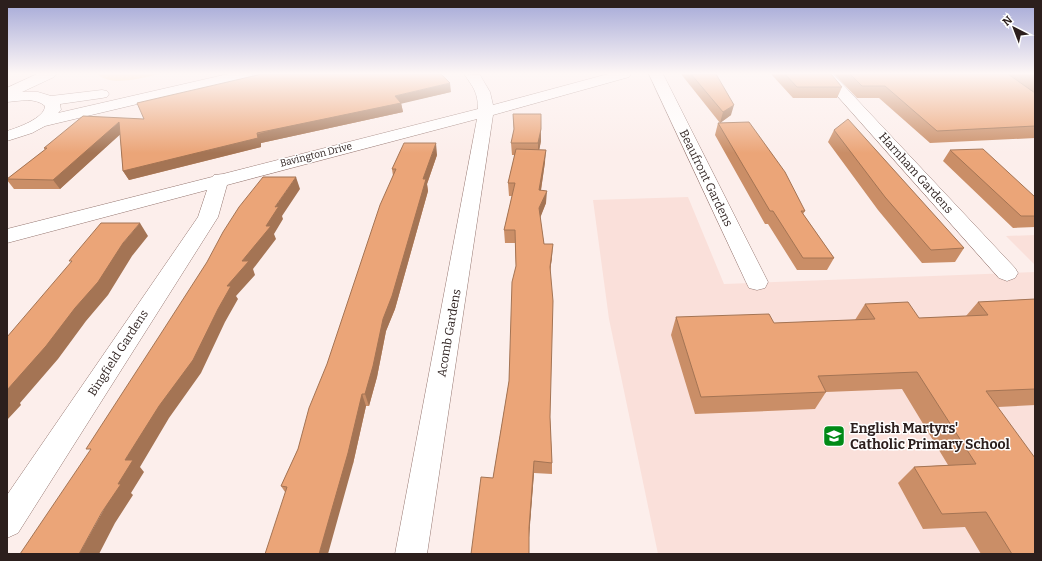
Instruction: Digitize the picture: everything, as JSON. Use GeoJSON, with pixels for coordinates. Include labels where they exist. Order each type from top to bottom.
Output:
{"type":"FeatureCollection","features":[{"type":"Feature","properties":{"kind":"street"},"geometry":{"type":"LineString","coordinates":[[42,122],[53,110],[53,105],[48,100]]}},
{"type":"Feature","properties":{"kind":"street"},"geometry":{"type":"LineString","coordinates":[[7,136],[23,131],[42,122],[135,100]]}},
{"type":"Feature","properties":{"kind":"street","name":"Acomb Gardens"},"geometry":{"type":"LineString","coordinates":[[411,554],[486,112],[486,100]]}},
{"type":"Feature","properties":{"kind":"street","name":"Bavington Drive"},"geometry":{"type":"LineString","coordinates":[[7,236],[529,100]]}},
{"type":"Feature","properties":{"kind":"street","name":"Beaufront Gardens"},"geometry":{"type":"LineString","coordinates":[[669,100],[756,282]]}},
{"type":"Feature","properties":{"kind":"street","name":"Harnham Gardens"},"geometry":{"type":"LineString","coordinates":[[850,100],[1007,273]]}},
{"type":"Feature","properties":{"kind":"street"},"geometry":{"type":"LineString","coordinates":[[7,148],[23,131]]}},
{"type":"Feature","properties":{"kind":"street","name":"Bingfield Gardens"},"geometry":{"type":"LineString","coordinates":[[7,522],[208,217],[220,180]]}},
{"type":"Feature","properties":{"kind":"shaded area","name":"English Martyrs' Catholic Primary School"},"geometry":{"type":"Polygon","coordinates":[[[688,197],[724,284],[1035,272],[1035,554],[658,554],[609,319],[593,200],[688,197]]]}},
{"type":"Feature","properties":{"kind":"shaded area"},"geometry":{"type":"Polygon","coordinates":[[[1035,235],[1035,265],[1006,236],[1035,235]]]}},
{"type":"Feature","properties":{"kind":"building"},"geometry":{"type":"Polygon","coordinates":[[[149,100],[399,100],[401,103],[257,133],[258,138],[123,171],[119,122],[53,180],[7,179],[47,148],[44,148],[83,116],[144,119],[137,103],[149,100]]]}},
{"type":"Feature","properties":{"kind":"building"},"geometry":{"type":"Polygon","coordinates":[[[713,100],[731,100],[734,105],[723,112],[713,100]]]}},
{"type":"Feature","properties":{"kind":"building"},"geometry":{"type":"Polygon","coordinates":[[[901,100],[1035,100],[1035,126],[937,131],[901,100]]]}},
{"type":"Feature","properties":{"kind":"building"},"geometry":{"type":"Polygon","coordinates":[[[513,114],[541,114],[541,129],[538,143],[511,143],[514,129],[513,114]]]}},
{"type":"Feature","properties":{"kind":"building"},"geometry":{"type":"Polygon","coordinates":[[[848,119],[964,248],[931,250],[885,197],[834,130],[848,119]]]}},
{"type":"Feature","properties":{"kind":"building"},"geometry":{"type":"Polygon","coordinates":[[[749,122],[785,172],[805,211],[801,211],[834,258],[803,258],[773,211],[770,211],[718,123],[749,122]]]}},
{"type":"Feature","properties":{"kind":"building"},"geometry":{"type":"Polygon","coordinates":[[[404,143],[436,143],[423,179],[426,179],[392,296],[383,319],[373,366],[365,394],[362,394],[348,453],[319,554],[265,554],[287,487],[281,486],[298,449],[309,408],[327,364],[380,205],[396,169],[392,169],[404,143]]]}},
{"type":"Feature","properties":{"kind":"building"},"geometry":{"type":"Polygon","coordinates":[[[516,149],[546,150],[539,190],[547,191],[539,208],[544,244],[553,244],[550,267],[553,301],[550,417],[552,463],[534,461],[529,528],[529,554],[471,554],[481,477],[493,478],[509,381],[512,282],[516,266],[515,230],[504,230],[515,183],[508,183],[516,149]]]}},
{"type":"Feature","properties":{"kind":"building"},"geometry":{"type":"Polygon","coordinates":[[[983,149],[1035,197],[1035,216],[1021,216],[950,150],[983,149]]]}},
{"type":"Feature","properties":{"kind":"building"},"geometry":{"type":"Polygon","coordinates":[[[263,177],[296,177],[275,207],[279,206],[266,226],[271,226],[242,261],[249,261],[227,286],[231,286],[193,360],[159,406],[125,460],[133,460],[118,484],[121,484],[102,512],[79,554],[20,554],[91,449],[86,449],[207,262],[223,232],[239,207],[263,177]]]}},
{"type":"Feature","properties":{"kind":"building"},"geometry":{"type":"Polygon","coordinates":[[[101,223],[140,223],[123,243],[98,282],[75,308],[46,346],[7,390],[7,337],[72,261],[69,261],[101,223]]]}},
{"type":"Feature","properties":{"kind":"building"},"geometry":{"type":"Polygon","coordinates":[[[1035,299],[1035,389],[986,391],[1035,458],[1035,554],[1012,554],[986,512],[942,514],[914,467],[976,464],[917,372],[818,376],[826,392],[701,397],[676,317],[769,314],[774,323],[875,319],[865,304],[908,302],[919,318],[988,315],[978,302],[1035,299]]]}},
{"type":"Feature","properties":{"kind":"place","name":"English Martyrs' Catholic Primary School"},"geometry":{"type":"Point","coordinates":[834,436]}}]}
